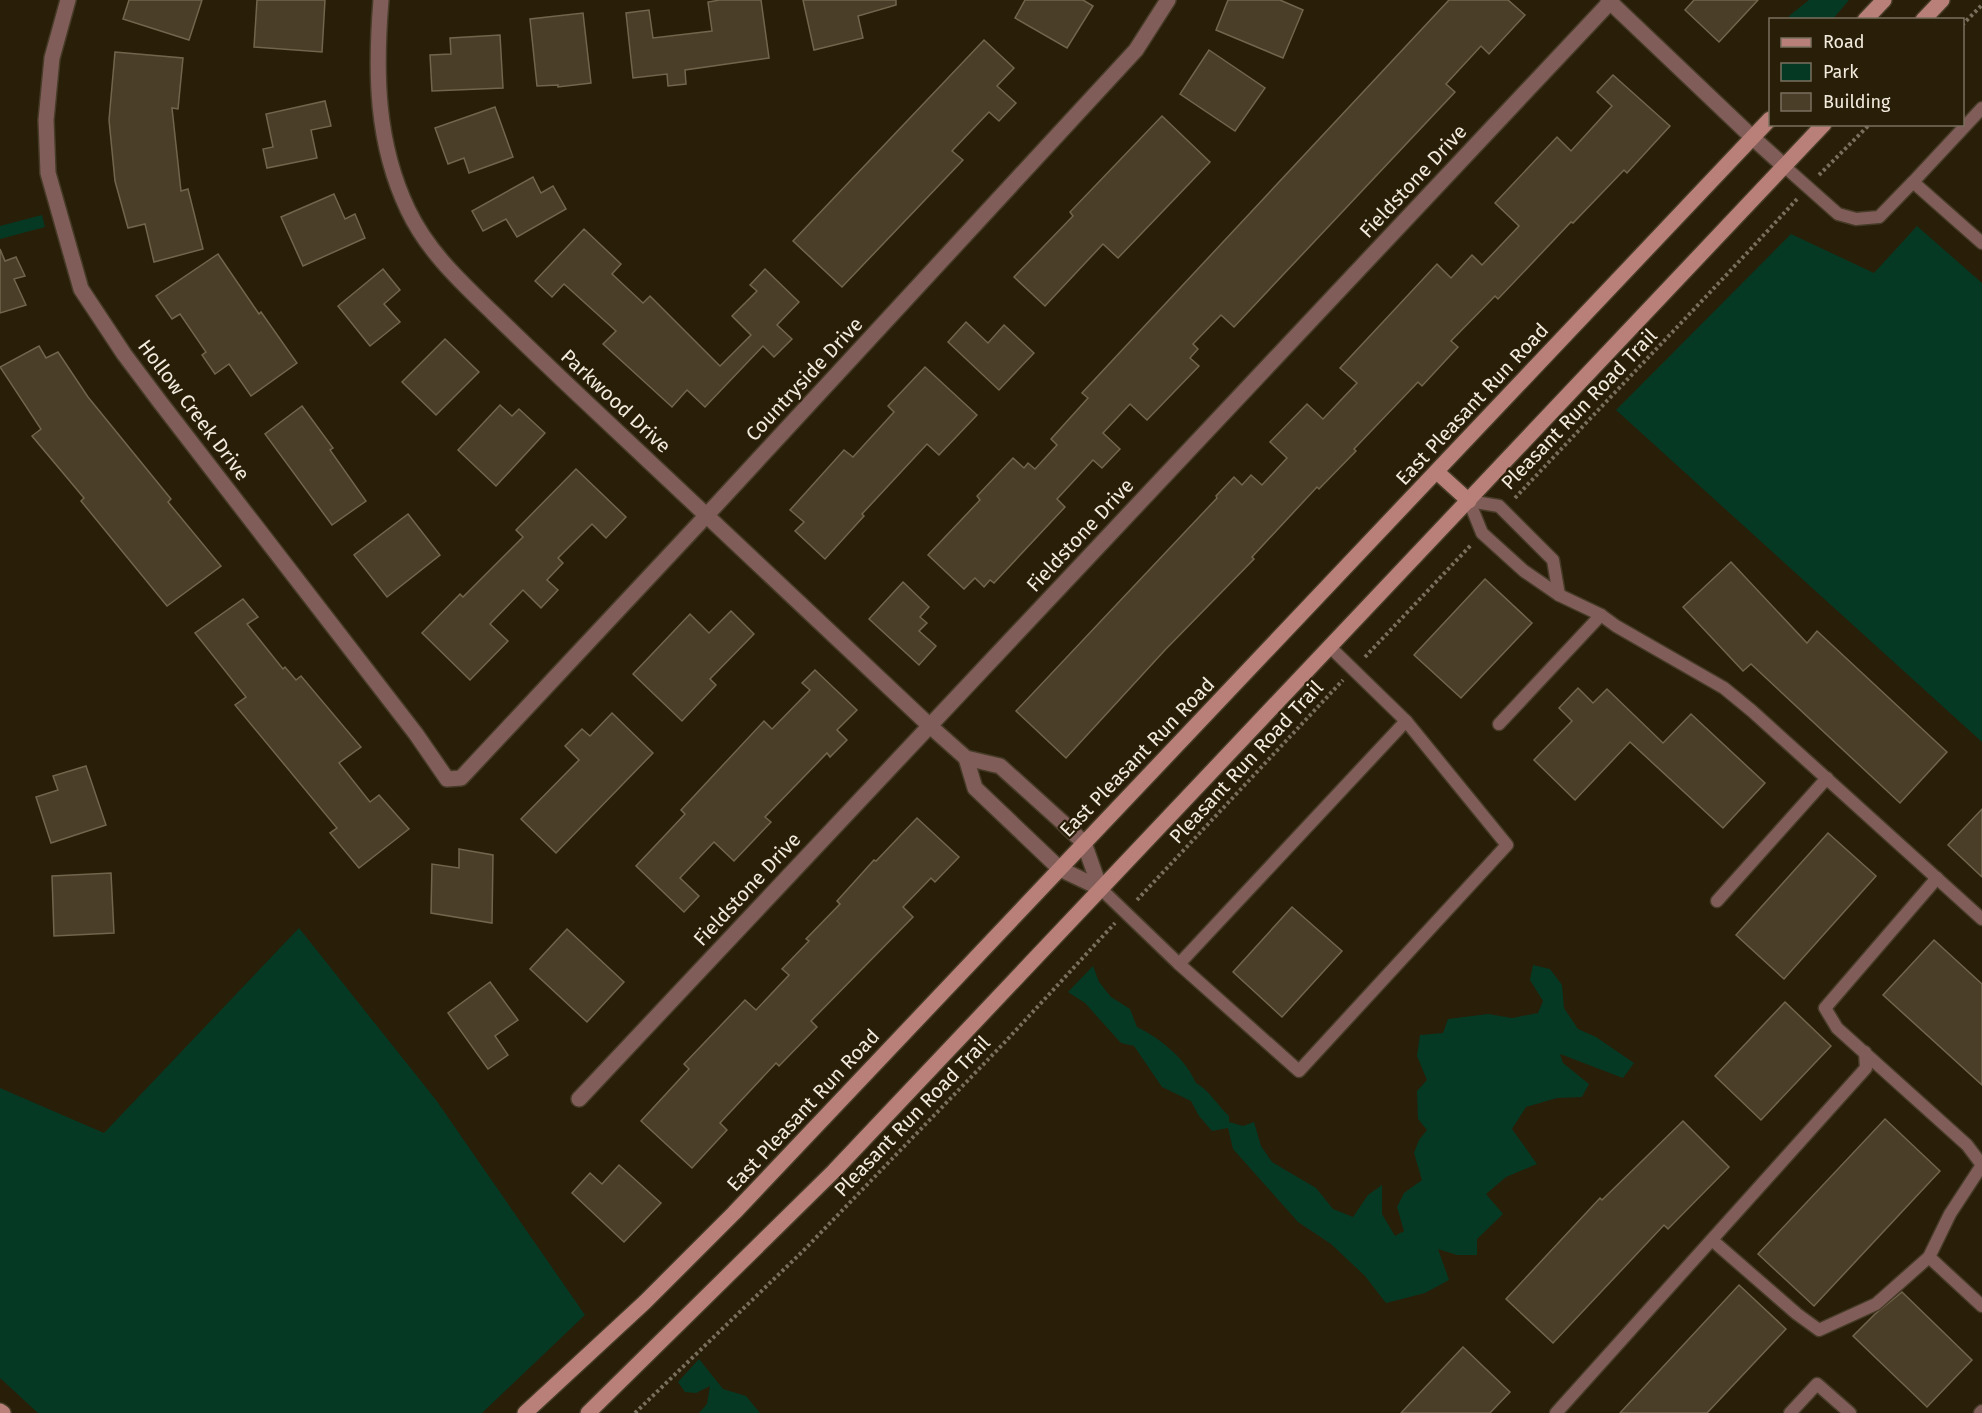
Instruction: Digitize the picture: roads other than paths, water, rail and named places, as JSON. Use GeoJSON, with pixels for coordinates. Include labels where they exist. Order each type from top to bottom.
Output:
{"type":"FeatureCollection","features":[{"type":"Feature","properties":{"kind":"main road"},"geometry":{"type":"LineString","coordinates":[[1867,18],[1884,0]]}},
{"type":"Feature","properties":{"kind":"main road"},"geometry":{"type":"LineString","coordinates":[[1925,18],[1942,0]]}},
{"type":"Feature","properties":{"kind":"main road","name":"East Pleasant Run Road"},"geometry":{"type":"LineString","coordinates":[[525,1413],[645,1302],[734,1213],[1769,121]]}},
{"type":"Feature","properties":{"kind":"main road"},"geometry":{"type":"LineString","coordinates":[[588,1413],[834,1171],[1822,126]]}},
{"type":"Feature","properties":{"kind":"main road"},"geometry":{"type":"LineString","coordinates":[[1437,472],[1469,501]]}},
{"type":"Feature","properties":{"kind":"street","name":"Hollow Creek Drive"},"geometry":{"type":"LineString","coordinates":[[68,0],[52,58],[46,120],[48,173],[81,289],[124,354],[416,734],[447,779],[461,778]]}},
{"type":"Feature","properties":{"kind":"street","name":"Parkwood Drive"},"geometry":{"type":"LineString","coordinates":[[381,0],[378,77],[380,120],[390,162],[408,211],[432,250],[452,274],[930,726],[966,758],[1000,766],[1084,843],[1100,888]]}},
{"type":"Feature","properties":{"kind":"street","name":"Countryside Drive"},"geometry":{"type":"LineString","coordinates":[[461,778],[1136,50],[1168,0]]}},
{"type":"Feature","properties":{"kind":"street"},"geometry":{"type":"LineString","coordinates":[[1610,1],[1784,166]]}},
{"type":"Feature","properties":{"kind":"street","name":"Fieldstone Drive"},"geometry":{"type":"LineString","coordinates":[[579,1099],[1610,1]]}},
{"type":"Feature","properties":{"kind":"street"},"geometry":{"type":"LineString","coordinates":[[966,758],[975,788],[1060,869],[1100,888]]}},
{"type":"Feature","properties":{"kind":"lane"},"geometry":{"type":"LineString","coordinates":[[1784,166],[1838,214],[1856,219],[1879,217],[1982,108]]}},
{"type":"Feature","properties":{"kind":"lane"},"geometry":{"type":"LineString","coordinates":[[1913,182],[1982,243]]}},
{"type":"Feature","properties":{"kind":"lane"},"geometry":{"type":"LineString","coordinates":[[1469,501],[1499,506],[1553,560],[1559,595]]}},
{"type":"Feature","properties":{"kind":"lane"},"geometry":{"type":"LineString","coordinates":[[1469,501],[1482,533],[1524,571],[1559,595],[1601,615],[1625,632],[1724,688],[1982,919]]}},
{"type":"Feature","properties":{"kind":"lane"},"geometry":{"type":"LineString","coordinates":[[1499,724],[1601,615]]}},
{"type":"Feature","properties":{"kind":"lane"},"geometry":{"type":"LineString","coordinates":[[1100,888],[1179,964],[1299,1071],[1507,846],[1406,721],[1330,647]]}},
{"type":"Feature","properties":{"kind":"lane"},"geometry":{"type":"LineString","coordinates":[[1179,964],[1406,721]]}},
{"type":"Feature","properties":{"kind":"lane"},"geometry":{"type":"LineString","coordinates":[[1717,901],[1827,778]]}},
{"type":"Feature","properties":{"kind":"lane"},"geometry":{"type":"LineString","coordinates":[[1712,1240],[1797,1314],[1819,1330],[1876,1304],[1929,1257],[1950,1214],[1982,1165],[1967,1145],[1837,1028],[1825,1008],[1937,878]]}},
{"type":"Feature","properties":{"kind":"lane"},"geometry":{"type":"LineString","coordinates":[[1556,1413],[1866,1068],[1865,1053]]}},
{"type":"Feature","properties":{"kind":"lane"},"geometry":{"type":"LineString","coordinates":[[1929,1257],[1982,1306]]}},
{"type":"Feature","properties":{"kind":"lane"},"geometry":{"type":"LineString","coordinates":[[1790,1413],[1817,1384],[1850,1413]]}}]}
